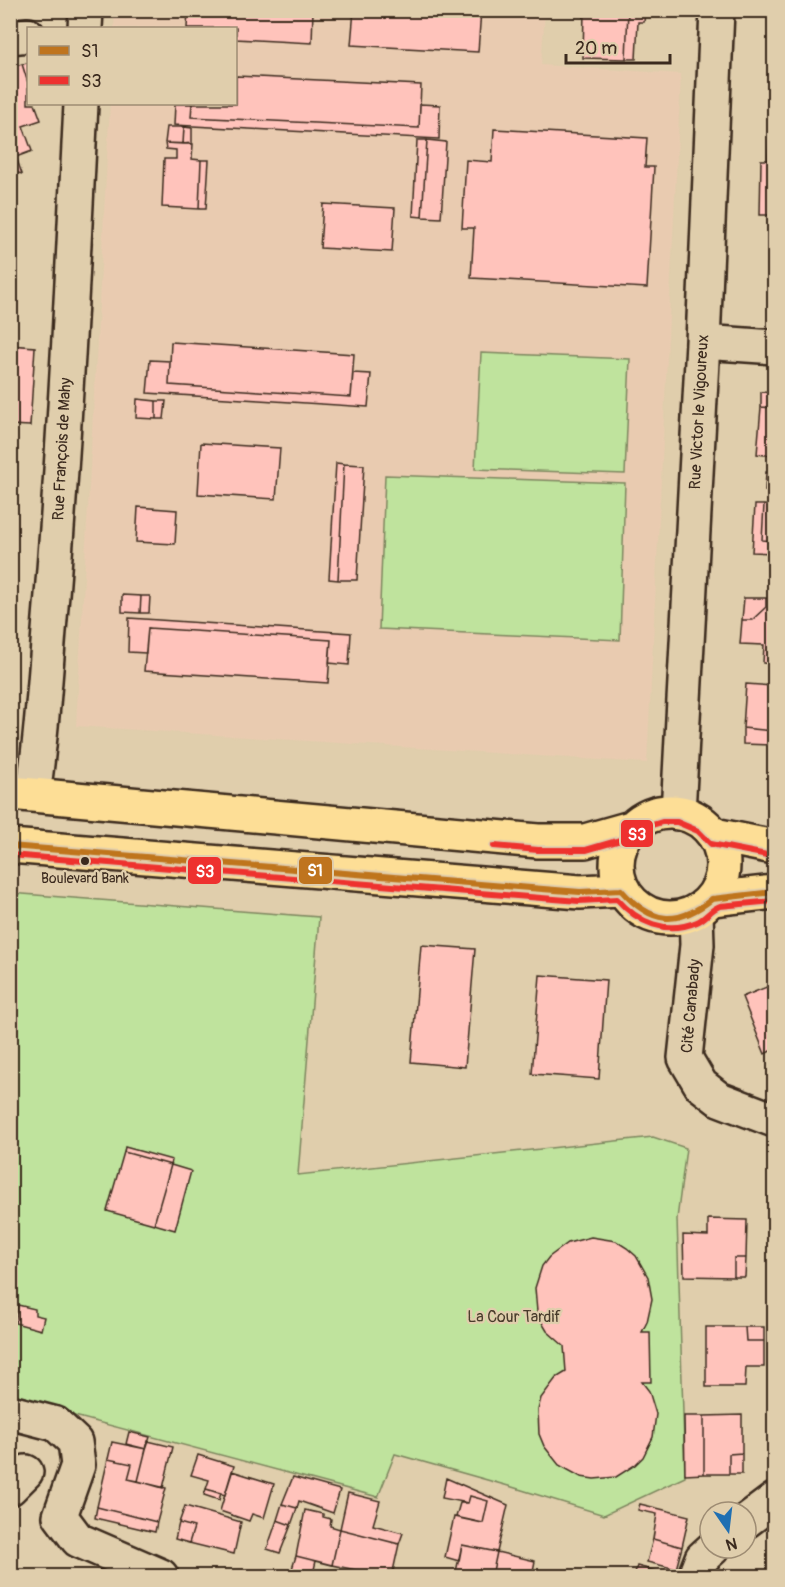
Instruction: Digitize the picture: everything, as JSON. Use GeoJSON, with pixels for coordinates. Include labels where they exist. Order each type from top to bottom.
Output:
{"type":"FeatureCollection","features":[{"type":"Feature","properties":{"kind":"main road"},"geometry":{"type":"LineString","coordinates":[[22,794],[538,841],[585,841],[632,828]]}},
{"type":"Feature","properties":{"kind":"main road"},"geometry":{"type":"LineString","coordinates":[[704,906],[721,884],[724,867],[722,850],[714,835],[704,824],[678,813],[661,813],[645,818],[632,828],[622,841],[617,857],[616,874],[621,890],[632,904],[646,914],[663,919],[680,918],[704,906],[774,892]]}},
{"type":"Feature","properties":{"kind":"main road"},"geometry":{"type":"LineString","coordinates":[[714,835],[774,847]]}},
{"type":"Feature","properties":{"kind":"main road"},"geometry":{"type":"LineString","coordinates":[[10,846],[580,892],[621,890]]}},
{"type":"Feature","properties":{"kind":"street"},"geometry":{"type":"LineString","coordinates":[[85,27],[86,10]]}},
{"type":"Feature","properties":{"kind":"street","name":"Rue Victor le Vigoureux"},"geometry":{"type":"LineString","coordinates":[[678,813],[703,342],[717,10]]}},
{"type":"Feature","properties":{"kind":"street"},"geometry":{"type":"LineString","coordinates":[[10,37],[27,35]]}},
{"type":"Feature","properties":{"kind":"street","name":"Rue François de Mahy"},"geometry":{"type":"LineString","coordinates":[[22,794],[40,751],[58,516],[81,105]]}},
{"type":"Feature","properties":{"kind":"street"},"geometry":{"type":"LineString","coordinates":[[703,342],[774,347]]}},
{"type":"Feature","properties":{"kind":"street","name":"Cité Canabady"},"geometry":{"type":"LineString","coordinates":[[704,906],[697,945],[685,1058],[701,1084],[719,1099],[774,1120]]}},
{"type":"Feature","properties":{"kind":"street"},"geometry":{"type":"LineString","coordinates":[[10,1412],[56,1424],[75,1442],[78,1464],[60,1516],[78,1540],[161,1576]]}},
{"type":"Feature","properties":{"kind":"street"},"geometry":{"type":"LineString","coordinates":[[758,1512],[774,1500]]}},
{"type":"Feature","properties":{"kind":"street"},"geometry":{"type":"LineString","coordinates":[[695,1576],[701,1560]]}},
{"type":"Feature","properties":{"kind":"shaded area"},"geometry":{"type":"Polygon","coordinates":[[[115,11],[545,11],[541,65],[681,74],[647,763],[76,726],[110,105],[237,105],[237,27],[114,27],[115,11]]]}},
{"type":"Feature","properties":{"kind":"green space"},"geometry":{"type":"Polygon","coordinates":[[[481,353],[630,359],[625,474],[475,469],[481,353]]]}},
{"type":"Feature","properties":{"kind":"green space"},"geometry":{"type":"Polygon","coordinates":[[[385,475],[625,483],[620,640],[379,629],[385,475]]]}},
{"type":"Feature","properties":{"kind":"green space","name":"La Cour Tardif"},"geometry":{"type":"Polygon","coordinates":[[[10,893],[319,917],[298,1175],[653,1137],[686,1148],[677,1219],[685,1477],[604,1515],[395,1454],[378,1497],[11,1399],[10,893]]]}},
{"type":"Feature","properties":{"kind":"building"},"geometry":{"type":"Polygon","coordinates":[[[188,10],[313,10],[312,43],[237,39],[237,27],[187,27],[188,10]]]}},
{"type":"Feature","properties":{"kind":"building"},"geometry":{"type":"Polygon","coordinates":[[[354,10],[481,10],[478,52],[351,45],[354,10]]]}},
{"type":"Feature","properties":{"kind":"building"},"geometry":{"type":"Polygon","coordinates":[[[584,10],[628,10],[626,59],[583,58],[584,10]]]}},
{"type":"Feature","properties":{"kind":"building"},"geometry":{"type":"Polygon","coordinates":[[[628,10],[645,10],[644,22],[638,22],[636,59],[626,59],[628,10]]]}},
{"type":"Feature","properties":{"kind":"building"},"geometry":{"type":"Polygon","coordinates":[[[27,63],[27,80],[22,64],[27,63]]]}},
{"type":"Feature","properties":{"kind":"building"},"geometry":{"type":"Polygon","coordinates":[[[22,64],[27,80],[27,105],[35,105],[41,120],[23,126],[32,151],[16,157],[10,142],[10,68],[22,64]]]}},
{"type":"Feature","properties":{"kind":"building"},"geometry":{"type":"Polygon","coordinates":[[[237,76],[421,85],[419,128],[191,117],[192,105],[237,105],[237,76]]]}},
{"type":"Feature","properties":{"kind":"building"},"geometry":{"type":"Polygon","coordinates":[[[420,104],[440,105],[439,139],[174,125],[175,105],[192,105],[191,117],[419,128],[420,104]]]}},
{"type":"Feature","properties":{"kind":"building"},"geometry":{"type":"Polygon","coordinates":[[[167,127],[184,127],[183,144],[165,143],[167,127]]]}},
{"type":"Feature","properties":{"kind":"building"},"geometry":{"type":"Polygon","coordinates":[[[184,127],[192,128],[192,143],[183,144],[184,127]]]}},
{"type":"Feature","properties":{"kind":"building"},"geometry":{"type":"Polygon","coordinates":[[[494,129],[647,138],[645,167],[654,167],[647,288],[471,278],[474,228],[462,228],[466,160],[492,162],[494,129]]]}},
{"type":"Feature","properties":{"kind":"building"},"geometry":{"type":"Polygon","coordinates":[[[417,140],[427,140],[422,217],[413,216],[417,140]]]}},
{"type":"Feature","properties":{"kind":"building"},"geometry":{"type":"Polygon","coordinates":[[[427,140],[446,142],[441,218],[422,217],[427,140]]]}},
{"type":"Feature","properties":{"kind":"building"},"geometry":{"type":"Polygon","coordinates":[[[769,140],[774,140],[774,215],[771,215],[773,160],[768,160],[769,140]]]}},
{"type":"Feature","properties":{"kind":"building"},"geometry":{"type":"Polygon","coordinates":[[[10,142],[16,157],[22,174],[10,171],[10,142]]]}},
{"type":"Feature","properties":{"kind":"building"},"geometry":{"type":"Polygon","coordinates":[[[165,143],[193,144],[192,159],[201,160],[199,209],[162,207],[164,159],[176,159],[176,150],[166,149],[165,143]]]}},
{"type":"Feature","properties":{"kind":"building"},"geometry":{"type":"Polygon","coordinates":[[[201,160],[209,160],[206,209],[199,209],[201,160]]]}},
{"type":"Feature","properties":{"kind":"building"},"geometry":{"type":"Polygon","coordinates":[[[761,160],[773,160],[771,215],[760,215],[761,160]]]}},
{"type":"Feature","properties":{"kind":"building"},"geometry":{"type":"Polygon","coordinates":[[[323,204],[395,208],[392,252],[320,248],[323,204]]]}},
{"type":"Feature","properties":{"kind":"building"},"geometry":{"type":"Polygon","coordinates":[[[10,286],[17,286],[17,296],[10,296],[10,286]]]}},
{"type":"Feature","properties":{"kind":"building"},"geometry":{"type":"Polygon","coordinates":[[[10,296],[17,296],[15,321],[10,320],[10,296]]]}},
{"type":"Feature","properties":{"kind":"building"},"geometry":{"type":"Polygon","coordinates":[[[171,342],[354,354],[351,397],[169,385],[171,342]]]}},
{"type":"Feature","properties":{"kind":"building"},"geometry":{"type":"Polygon","coordinates":[[[10,345],[35,347],[30,426],[10,425],[10,345]]]}},
{"type":"Feature","properties":{"kind":"building"},"geometry":{"type":"Polygon","coordinates":[[[150,360],[170,361],[169,385],[351,397],[353,373],[371,374],[368,407],[147,393],[150,360]]]}},
{"type":"Feature","properties":{"kind":"building"},"geometry":{"type":"Polygon","coordinates":[[[761,392],[774,393],[774,408],[761,407],[761,392]]]}},
{"type":"Feature","properties":{"kind":"building"},"geometry":{"type":"Polygon","coordinates":[[[137,399],[156,401],[156,419],[136,418],[137,399]]]}},
{"type":"Feature","properties":{"kind":"building"},"geometry":{"type":"Polygon","coordinates":[[[156,401],[166,401],[164,419],[156,419],[156,401]]]}},
{"type":"Feature","properties":{"kind":"building"},"geometry":{"type":"Polygon","coordinates":[[[761,407],[774,408],[774,456],[757,454],[761,407]]]}},
{"type":"Feature","properties":{"kind":"building"},"geometry":{"type":"Polygon","coordinates":[[[201,443],[280,448],[276,499],[198,494],[201,443]]]}},
{"type":"Feature","properties":{"kind":"building"},"geometry":{"type":"Polygon","coordinates":[[[336,463],[344,464],[338,580],[329,579],[336,463]]]}},
{"type":"Feature","properties":{"kind":"building"},"geometry":{"type":"Polygon","coordinates":[[[344,464],[364,465],[357,580],[338,580],[344,464]]]}},
{"type":"Feature","properties":{"kind":"building"},"geometry":{"type":"Polygon","coordinates":[[[766,472],[774,473],[774,492],[765,491],[766,472]]]}},
{"type":"Feature","properties":{"kind":"building"},"geometry":{"type":"Polygon","coordinates":[[[755,505],[764,505],[762,540],[774,541],[774,553],[752,552],[755,505]]]}},
{"type":"Feature","properties":{"kind":"building"},"geometry":{"type":"Polygon","coordinates":[[[764,505],[774,506],[774,541],[762,540],[764,505]]]}},
{"type":"Feature","properties":{"kind":"building"},"geometry":{"type":"Polygon","coordinates":[[[138,507],[177,510],[175,544],[136,542],[138,507]]]}},
{"type":"Feature","properties":{"kind":"building"},"geometry":{"type":"Polygon","coordinates":[[[122,595],[141,596],[140,613],[122,612],[122,595]]]}},
{"type":"Feature","properties":{"kind":"building"},"geometry":{"type":"Polygon","coordinates":[[[141,596],[150,596],[149,613],[140,613],[141,596]]]}},
{"type":"Feature","properties":{"kind":"building"},"geometry":{"type":"Polygon","coordinates":[[[744,598],[766,598],[766,607],[752,620],[742,620],[744,598]]]}},
{"type":"Feature","properties":{"kind":"building"},"geometry":{"type":"Polygon","coordinates":[[[766,598],[774,599],[774,664],[763,663],[764,645],[740,644],[742,620],[752,620],[766,607],[766,598]]]}},
{"type":"Feature","properties":{"kind":"building"},"geometry":{"type":"Polygon","coordinates":[[[129,618],[351,633],[349,665],[329,663],[331,640],[148,628],[146,653],[128,652],[129,618]]]}},
{"type":"Feature","properties":{"kind":"building"},"geometry":{"type":"Polygon","coordinates":[[[148,628],[331,640],[328,683],[144,671],[148,628]]]}},
{"type":"Feature","properties":{"kind":"building"},"geometry":{"type":"Polygon","coordinates":[[[746,684],[773,686],[774,731],[743,728],[746,684]]]}},
{"type":"Feature","properties":{"kind":"building"},"geometry":{"type":"Polygon","coordinates":[[[743,728],[774,731],[774,745],[743,744],[743,728]]]}},
{"type":"Feature","properties":{"kind":"building"},"geometry":{"type":"Polygon","coordinates":[[[421,945],[475,949],[465,1067],[411,1062],[421,945]]]}},
{"type":"Feature","properties":{"kind":"building"},"geometry":{"type":"Polygon","coordinates":[[[540,975],[606,980],[599,1079],[532,1074],[540,975]]]}},
{"type":"Feature","properties":{"kind":"building"},"geometry":{"type":"Polygon","coordinates":[[[774,984],[774,1049],[765,1054],[742,997],[774,984]]]}},
{"type":"Feature","properties":{"kind":"building"},"geometry":{"type":"Polygon","coordinates":[[[125,1147],[172,1160],[171,1165],[124,1152],[125,1147]]]}},
{"type":"Feature","properties":{"kind":"building"},"geometry":{"type":"Polygon","coordinates":[[[124,1152],[171,1165],[154,1224],[107,1211],[124,1152]]]}},
{"type":"Feature","properties":{"kind":"building"},"geometry":{"type":"Polygon","coordinates":[[[171,1165],[191,1171],[175,1230],[154,1224],[171,1165]]]}},
{"type":"Feature","properties":{"kind":"building"},"geometry":{"type":"Polygon","coordinates":[[[708,1219],[747,1220],[746,1258],[734,1258],[734,1277],[684,1276],[683,1235],[708,1236],[708,1219]]]}},
{"type":"Feature","properties":{"kind":"building"},"geometry":{"type":"Polygon","coordinates":[[[591,1237],[616,1241],[627,1248],[636,1256],[648,1277],[652,1299],[647,1322],[642,1332],[650,1332],[651,1382],[642,1382],[649,1391],[656,1414],[653,1437],[643,1457],[616,1477],[594,1479],[581,1477],[559,1465],[544,1446],[539,1434],[538,1410],[541,1398],[556,1378],[566,1372],[564,1346],[547,1331],[541,1321],[537,1311],[535,1288],[542,1266],[549,1257],[568,1243],[591,1237]]]}},
{"type":"Feature","properties":{"kind":"building"},"geometry":{"type":"Polygon","coordinates":[[[734,1258],[746,1258],[745,1277],[734,1277],[734,1258]]]}},
{"type":"Feature","properties":{"kind":"building"},"geometry":{"type":"Polygon","coordinates":[[[18,1305],[35,1309],[35,1315],[44,1317],[41,1330],[15,1323],[18,1305]]]}},
{"type":"Feature","properties":{"kind":"building"},"geometry":{"type":"Polygon","coordinates":[[[706,1327],[745,1327],[746,1341],[764,1341],[764,1367],[746,1367],[745,1387],[706,1387],[706,1327]]]}},
{"type":"Feature","properties":{"kind":"building"},"geometry":{"type":"Polygon","coordinates":[[[745,1327],[764,1327],[764,1341],[746,1341],[745,1327]]]}},
{"type":"Feature","properties":{"kind":"building"},"geometry":{"type":"Polygon","coordinates":[[[742,1415],[742,1453],[729,1454],[729,1474],[704,1474],[704,1416],[742,1415]]]}},
{"type":"Feature","properties":{"kind":"building"},"geometry":{"type":"Polygon","coordinates":[[[684,1416],[704,1416],[704,1474],[685,1475],[684,1416]]]}},
{"type":"Feature","properties":{"kind":"building"},"geometry":{"type":"Polygon","coordinates":[[[129,1432],[150,1437],[146,1449],[126,1444],[129,1432]]]}},
{"type":"Feature","properties":{"kind":"building"},"geometry":{"type":"Polygon","coordinates":[[[148,1441],[173,1447],[163,1488],[138,1481],[148,1441]]]}},
{"type":"Feature","properties":{"kind":"building"},"geometry":{"type":"Polygon","coordinates":[[[112,1442],[146,1449],[138,1481],[128,1479],[132,1464],[108,1459],[112,1442]]]}},
{"type":"Feature","properties":{"kind":"building"},"geometry":{"type":"Polygon","coordinates":[[[742,1453],[742,1474],[729,1474],[729,1454],[742,1453]]]}},
{"type":"Feature","properties":{"kind":"building"},"geometry":{"type":"Polygon","coordinates":[[[198,1455],[234,1466],[225,1495],[206,1489],[209,1480],[191,1475],[198,1455]]]}},
{"type":"Feature","properties":{"kind":"building"},"geometry":{"type":"Polygon","coordinates":[[[108,1459],[132,1464],[128,1479],[166,1488],[157,1522],[97,1507],[108,1459]]]}},
{"type":"Feature","properties":{"kind":"building"},"geometry":{"type":"Polygon","coordinates":[[[232,1471],[274,1484],[264,1518],[252,1514],[249,1521],[220,1511],[232,1471]]]}},
{"type":"Feature","properties":{"kind":"building"},"geometry":{"type":"Polygon","coordinates":[[[293,1477],[340,1490],[333,1513],[299,1501],[297,1508],[282,1504],[293,1477]]]}},
{"type":"Feature","properties":{"kind":"building"},"geometry":{"type":"Polygon","coordinates":[[[446,1478],[508,1505],[497,1552],[462,1545],[459,1561],[445,1557],[454,1517],[483,1523],[488,1501],[470,1496],[468,1503],[442,1498],[446,1478]]]}},
{"type":"Feature","properties":{"kind":"building"},"geometry":{"type":"Polygon","coordinates":[[[206,1489],[221,1493],[219,1500],[204,1495],[206,1489]]]}},
{"type":"Feature","properties":{"kind":"building"},"geometry":{"type":"Polygon","coordinates":[[[348,1493],[380,1501],[373,1525],[403,1533],[399,1544],[340,1529],[348,1493]]]}},
{"type":"Feature","properties":{"kind":"building"},"geometry":{"type":"Polygon","coordinates":[[[470,1496],[488,1501],[483,1523],[456,1517],[460,1503],[468,1503],[470,1496]]]}},
{"type":"Feature","properties":{"kind":"building"},"geometry":{"type":"Polygon","coordinates":[[[282,1504],[297,1508],[291,1525],[277,1520],[282,1504]]]}},
{"type":"Feature","properties":{"kind":"building"},"geometry":{"type":"Polygon","coordinates":[[[640,1504],[689,1516],[682,1547],[653,1539],[657,1514],[638,1510],[640,1504]]]}},
{"type":"Feature","properties":{"kind":"building"},"geometry":{"type":"Polygon","coordinates":[[[185,1506],[241,1522],[234,1554],[189,1543],[194,1527],[179,1523],[185,1506]]]}},
{"type":"Feature","properties":{"kind":"building"},"geometry":{"type":"Polygon","coordinates":[[[97,1507],[157,1522],[155,1532],[95,1518],[97,1507]]]}},
{"type":"Feature","properties":{"kind":"building"},"geometry":{"type":"Polygon","coordinates":[[[305,1510],[323,1514],[323,1517],[331,1519],[330,1526],[340,1529],[332,1565],[296,1556],[305,1510]]]}},
{"type":"Feature","properties":{"kind":"building"},"geometry":{"type":"Polygon","coordinates":[[[277,1520],[291,1525],[280,1553],[267,1549],[277,1520]]]}},
{"type":"Feature","properties":{"kind":"building"},"geometry":{"type":"Polygon","coordinates":[[[179,1523],[194,1527],[189,1543],[175,1539],[179,1523]]]}},
{"type":"Feature","properties":{"kind":"building"},"geometry":{"type":"Polygon","coordinates":[[[340,1529],[399,1544],[392,1576],[332,1565],[340,1529]]]}},
{"type":"Feature","properties":{"kind":"building"},"geometry":{"type":"Polygon","coordinates":[[[653,1539],[682,1547],[676,1569],[647,1562],[653,1539]]]}},
{"type":"Feature","properties":{"kind":"building"},"geometry":{"type":"Polygon","coordinates":[[[462,1545],[497,1552],[492,1576],[455,1576],[462,1545]]]}},
{"type":"Feature","properties":{"kind":"building"},"geometry":{"type":"Polygon","coordinates":[[[497,1552],[535,1561],[532,1576],[492,1576],[497,1552]]]}},
{"type":"Feature","properties":{"kind":"building"},"geometry":{"type":"Polygon","coordinates":[[[296,1556],[316,1561],[313,1574],[292,1569],[296,1556]]]}},
{"type":"Feature","properties":{"kind":"building"},"geometry":{"type":"Polygon","coordinates":[[[637,1566],[663,1573],[662,1576],[634,1576],[637,1566]]]}},
{"type":"Feature","properties":{"kind":"building"},"geometry":{"type":"Polygon","coordinates":[[[558,1571],[584,1576],[556,1576],[558,1571]]]}},
{"type":"Feature","properties":{"kind":"transit line","name":"S3"},"geometry":{"type":"LineString","coordinates":[[494,846],[538,850],[586,850],[634,836],[649,826],[662,822],[677,822],[698,831],[711,844],[772,856]]}},
{"type":"Feature","properties":{"kind":"transit line","name":"S1"},"geometry":{"type":"LineString","coordinates":[[10,846],[580,892],[621,890]]}},
{"type":"Feature","properties":{"kind":"transit line","name":"S3"},"geometry":{"type":"LineString","coordinates":[[10,855],[579,901],[617,899],[634,915],[664,927],[686,926],[697,922],[720,906],[774,901]]}},
{"type":"Feature","properties":{"kind":"transit line","name":"S1"},"geometry":{"type":"LineString","coordinates":[[621,890],[643,910],[665,918],[687,914],[712,899]]}},
{"type":"Feature","properties":{"kind":"transit line","name":"S1"},"geometry":{"type":"LineString","coordinates":[[712,899],[774,892]]}},
{"type":"Feature","properties":{"kind":"place","name":"Boulevard Bank"},"geometry":{"type":"Point","coordinates":[85,861]}}]}
